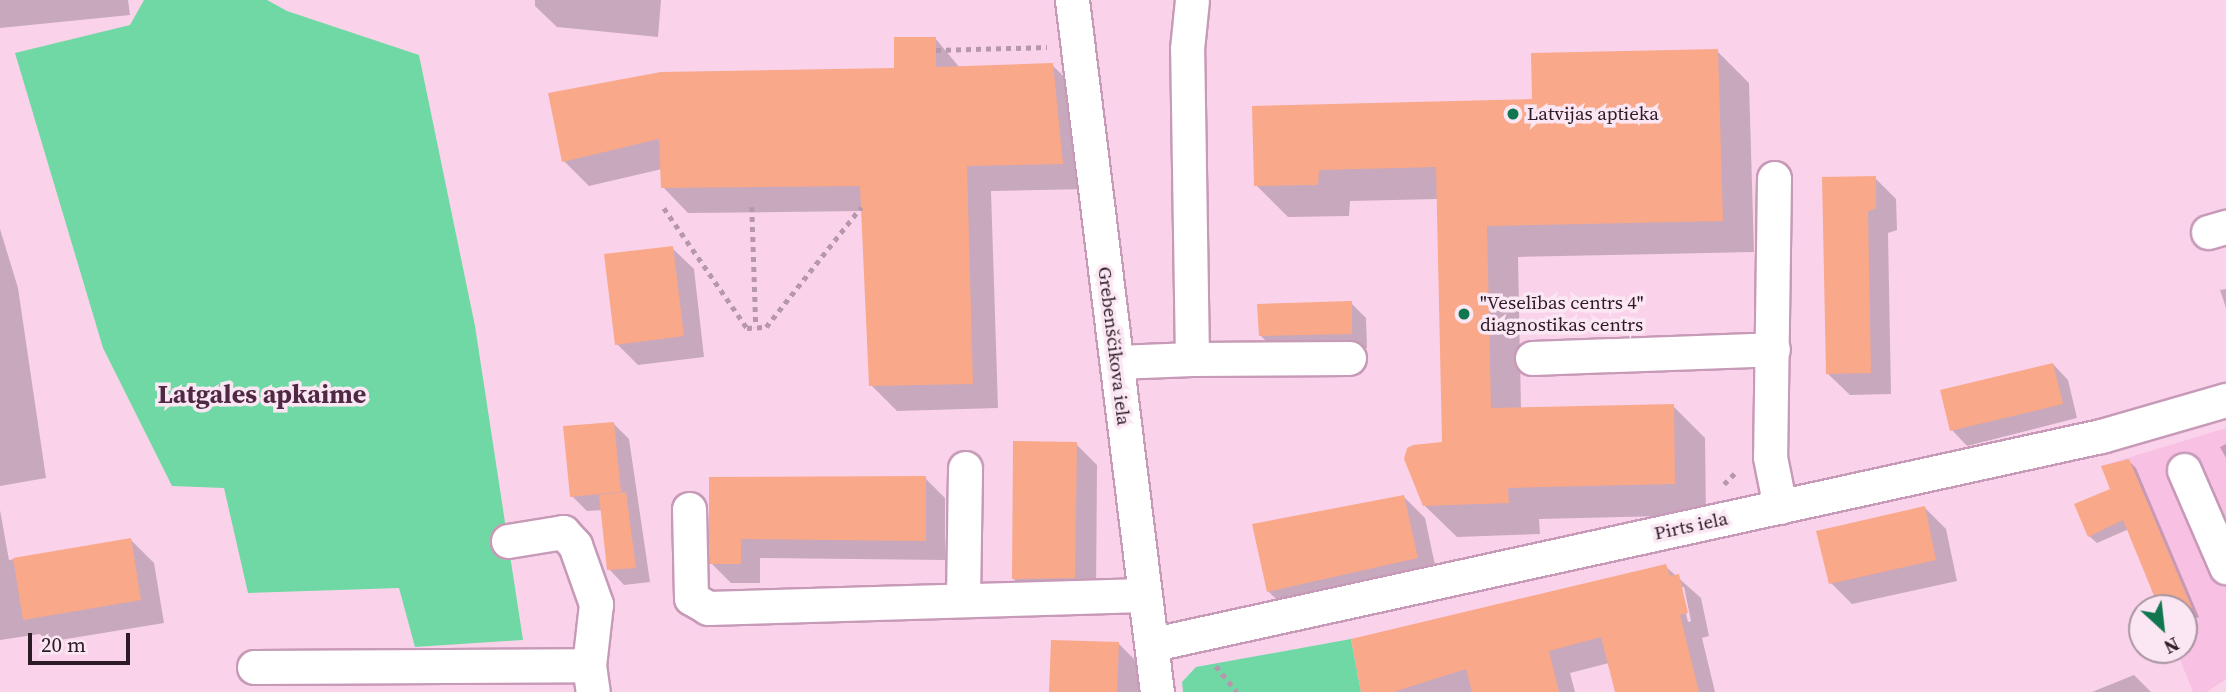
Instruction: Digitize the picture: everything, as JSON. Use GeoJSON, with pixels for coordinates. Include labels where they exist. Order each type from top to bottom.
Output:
{"type":"FeatureCollection","features":[{"type":"Feature","properties":{"kind":"street","name":"Grebenščikova iela"},"geometry":{"type":"LineString","coordinates":[[1072,0],[1144,595],[1154,644],[1157,692]]}},
{"type":"Feature","properties":{"kind":"street"},"geometry":{"type":"LineString","coordinates":[[1192,0],[1187,49],[1192,359]]}},
{"type":"Feature","properties":{"kind":"street"},"geometry":{"type":"LineString","coordinates":[[1774,178],[1772,465],[1780,507]]}},
{"type":"Feature","properties":{"kind":"street"},"geometry":{"type":"LineString","coordinates":[[1532,358],[1773,349]]}},
{"type":"Feature","properties":{"kind":"street"},"geometry":{"type":"LineString","coordinates":[[1117,362],[1349,358]]}},
{"type":"Feature","properties":{"kind":"street","name":"Pirts iela"},"geometry":{"type":"LineString","coordinates":[[1154,644],[2101,436],[2226,400]]}},
{"type":"Feature","properties":{"kind":"street"},"geometry":{"type":"LineString","coordinates":[[963,598],[965,468]]}},
{"type":"Feature","properties":{"kind":"street"},"geometry":{"type":"LineString","coordinates":[[2184,470],[2226,566]]}},
{"type":"Feature","properties":{"kind":"street"},"geometry":{"type":"LineString","coordinates":[[689,509],[691,598],[697,605],[1144,595]]}},
{"type":"Feature","properties":{"kind":"street"},"geometry":{"type":"LineString","coordinates":[[254,667],[591,679],[596,604],[575,545],[563,532],[508,541]]}},
{"type":"Feature","properties":{"kind":"path"},"geometry":{"type":"LineString","coordinates":[[936,50],[1058,47]]}},
{"type":"Feature","properties":{"kind":"path"},"geometry":{"type":"LineString","coordinates":[[752,207],[756,327]]}},
{"type":"Feature","properties":{"kind":"path"},"geometry":{"type":"LineString","coordinates":[[664,208],[747,328],[766,327],[861,207]]}},
{"type":"Feature","properties":{"kind":"path"},"geometry":{"type":"LineString","coordinates":[[1718,489],[1739,469],[1772,465]]}},
{"type":"Feature","properties":{"kind":"shaded area"},"geometry":{"type":"Polygon","coordinates":[[[2226,428],[2226,679],[2207,692],[2193,692],[2182,664],[2198,664],[2198,594],[2176,594],[2101,466],[2226,428]]]}},
{"type":"Feature","properties":{"kind":"green space"},"geometry":{"type":"Polygon","coordinates":[[[144,0],[267,0],[287,11],[419,55],[475,326],[523,640],[415,647],[399,588],[248,593],[224,488],[172,486],[103,348],[15,53],[130,25],[144,0]]]}},
{"type":"Feature","properties":{"kind":"green space"},"geometry":{"type":"Polygon","coordinates":[[[1351,639],[1361,692],[1183,692],[1182,682],[1196,667],[1351,639]]]}},
{"type":"Feature","properties":{"kind":"building"},"geometry":{"type":"Polygon","coordinates":[[[894,37],[936,37],[936,67],[1053,63],[1063,164],[967,166],[973,384],[869,386],[860,186],[661,188],[659,139],[562,162],[548,93],[661,72],[894,68],[894,37]]]}},
{"type":"Feature","properties":{"kind":"building","name":"\"Veselības centrs 4\" diagnostikas centrs"},"geometry":{"type":"Polygon","coordinates":[[[1718,49],[1723,221],[1487,226],[1491,408],[1674,404],[1675,484],[1508,488],[1509,503],[1423,506],[1404,459],[1407,448],[1413,445],[1442,442],[1436,167],[1319,170],[1318,185],[1254,186],[1252,106],[1532,99],[1531,53],[1718,49]]]}},
{"type":"Feature","properties":{"kind":"building"},"geometry":{"type":"Polygon","coordinates":[[[1876,176],[1876,208],[1868,212],[1871,373],[1826,374],[1822,177],[1876,176]]]}},
{"type":"Feature","properties":{"kind":"building"},"geometry":{"type":"Polygon","coordinates":[[[673,246],[684,336],[615,345],[604,254],[673,246]]]}},
{"type":"Feature","properties":{"kind":"building"},"geometry":{"type":"Polygon","coordinates":[[[1352,301],[1352,334],[1259,336],[1257,304],[1352,301]]]}},
{"type":"Feature","properties":{"kind":"building"},"geometry":{"type":"Polygon","coordinates":[[[2053,363],[2063,404],[1950,431],[1940,390],[2053,363]]]}},
{"type":"Feature","properties":{"kind":"building"},"geometry":{"type":"Polygon","coordinates":[[[614,422],[621,492],[570,497],[563,426],[614,422]]]}},
{"type":"Feature","properties":{"kind":"building"},"geometry":{"type":"Polygon","coordinates":[[[1013,441],[1077,442],[1075,578],[1012,579],[1013,441]]]}},
{"type":"Feature","properties":{"kind":"building"},"geometry":{"type":"Polygon","coordinates":[[[2129,459],[2186,594],[2153,594],[2123,520],[2088,537],[2074,504],[2110,489],[2101,466],[2129,459]]]}},
{"type":"Feature","properties":{"kind":"building"},"geometry":{"type":"Polygon","coordinates":[[[926,476],[926,541],[741,539],[741,564],[709,564],[709,477],[926,476]]]}},
{"type":"Feature","properties":{"kind":"building"},"geometry":{"type":"Polygon","coordinates":[[[626,492],[636,568],[607,570],[599,495],[626,492]]]}},
{"type":"Feature","properties":{"kind":"building"},"geometry":{"type":"Polygon","coordinates":[[[1404,495],[1418,558],[1267,592],[1252,524],[1404,495]]]}},
{"type":"Feature","properties":{"kind":"building"},"geometry":{"type":"Polygon","coordinates":[[[1925,506],[1936,560],[1829,584],[1816,531],[1925,506]]]}},
{"type":"Feature","properties":{"kind":"building"},"geometry":{"type":"Polygon","coordinates":[[[131,538],[141,600],[23,620],[13,558],[131,538]]]}},
{"type":"Feature","properties":{"kind":"building"},"geometry":{"type":"Polygon","coordinates":[[[1666,564],[1670,576],[1679,574],[1688,613],[1680,615],[1699,692],[1615,692],[1601,637],[1549,651],[1559,692],[1472,692],[1466,669],[1393,692],[1361,692],[1351,639],[1666,564]]]}},
{"type":"Feature","properties":{"kind":"building"},"geometry":{"type":"Polygon","coordinates":[[[1051,640],[1119,642],[1117,692],[1049,692],[1051,640]]]}},
{"type":"Feature","properties":{"kind":"place","name":"Latvijas aptieka"},"geometry":{"type":"Point","coordinates":[1513,114]}},
{"type":"Feature","properties":{"kind":"place","name":"\"Veselības centrs 4\" diagnostikas centrs"},"geometry":{"type":"Point","coordinates":[1464,314]}},
{"type":"Feature","properties":{"kind":"district","name":"Latgales apkaime"},"geometry":{"type":"Point","coordinates":[262,395]}}]}
